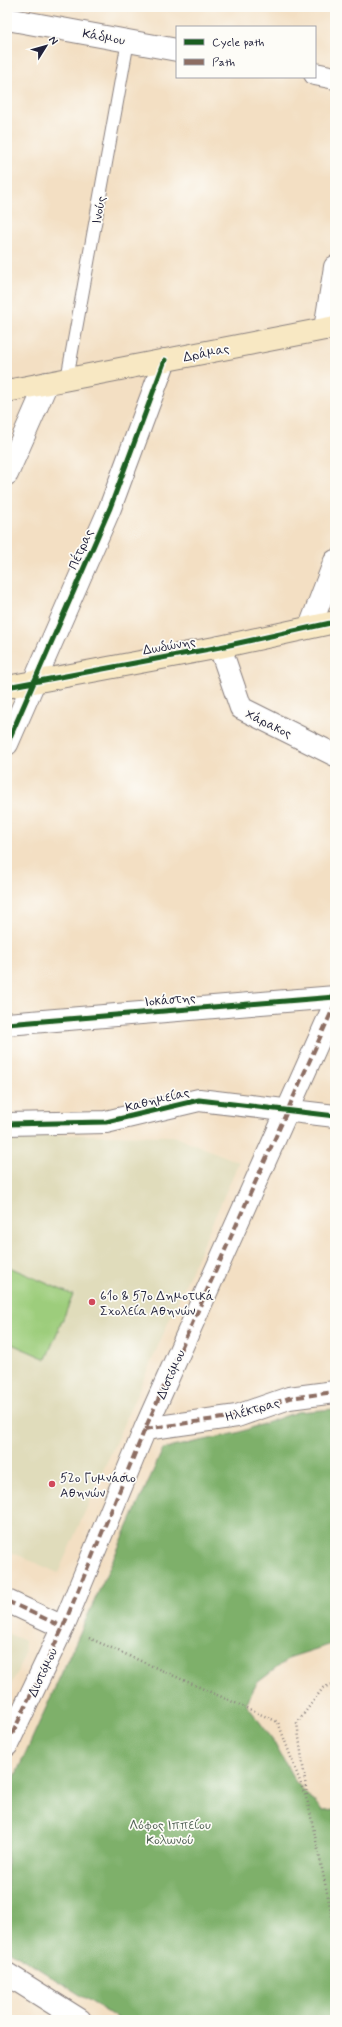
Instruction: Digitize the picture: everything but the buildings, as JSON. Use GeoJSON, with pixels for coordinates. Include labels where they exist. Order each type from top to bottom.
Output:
{"type":"FeatureCollection","features":[{"type":"Feature","properties":{"kind":"street","name":"Κάδμου"},"geometry":{"type":"LineString","coordinates":[[7,19],[176,50]]}},
{"type":"Feature","properties":{"kind":"street"},"geometry":{"type":"LineString","coordinates":[[316,74],[335,78]]}},
{"type":"Feature","properties":{"kind":"street"},"geometry":{"type":"LineString","coordinates":[[330,328],[335,267]]}},
{"type":"Feature","properties":{"kind":"street","name":"Δράμας"},"geometry":{"type":"LineString","coordinates":[[7,391],[330,328]]}},
{"type":"Feature","properties":{"kind":"street","name":"Πέτρας"},"geometry":{"type":"LineString","coordinates":[[7,744],[33,681],[110,508],[165,360]]}},
{"type":"Feature","properties":{"kind":"street","name":"Ινούς"},"geometry":{"type":"LineString","coordinates":[[7,474],[57,381]]}},
{"type":"Feature","properties":{"kind":"street"},"geometry":{"type":"LineString","coordinates":[[310,627],[335,561]]}},
{"type":"Feature","properties":{"kind":"street","name":"Δωδώνης"},"geometry":{"type":"LineString","coordinates":[[7,687],[220,647],[335,622]]}},
{"type":"Feature","properties":{"kind":"street","name":"Χάρακος"},"geometry":{"type":"LineString","coordinates":[[220,647],[241,708],[335,754]]}},
{"type":"Feature","properties":{"kind":"street","name":"Ιοκάστης"},"geometry":{"type":"LineString","coordinates":[[7,1024],[335,997]]}},
{"type":"Feature","properties":{"kind":"street","name":"Διστόμου"},"geometry":{"type":"LineString","coordinates":[[7,1745],[63,1627],[145,1429],[335,1004]]}},
{"type":"Feature","properties":{"kind":"street","name":"Καθημείας"},"geometry":{"type":"LineString","coordinates":[[7,1124],[106,1122],[199,1100],[335,1116]]}},
{"type":"Feature","properties":{"kind":"street","name":"Ηλέκτρας"},"geometry":{"type":"LineString","coordinates":[[145,1429],[237,1416],[289,1398],[335,1392]]}},
{"type":"Feature","properties":{"kind":"street"},"geometry":{"type":"LineString","coordinates":[[7,1601],[63,1627]]}},
{"type":"Feature","properties":{"kind":"street"},"geometry":{"type":"LineString","coordinates":[[7,1974],[80,2020]]}},
{"type":"Feature","properties":{"kind":"lane","name":"Ινούς"},"geometry":{"type":"LineString","coordinates":[[57,381],[128,41]]}},
{"type":"Feature","properties":{"kind":"path"},"geometry":{"type":"LineString","coordinates":[[63,1627],[278,1722],[308,1803]]}},
{"type":"Feature","properties":{"kind":"path"},"geometry":{"type":"LineString","coordinates":[[335,1683],[323,1688],[297,1723],[308,1803],[335,1930]]}},
{"type":"Feature","properties":{"kind":"shaded area","name":"61ο & 57ο Δημοτικά Σχολεία Αθηνών"},"geometry":{"type":"Polygon","coordinates":[[[7,1134],[174,1136],[239,1162],[58,1573],[7,1550],[7,1134]]]}},
{"type":"Feature","properties":{"kind":"shaded area"},"geometry":{"type":"Polygon","coordinates":[[[7,1633],[25,1641],[24,1657],[7,1693],[7,1633]]]}},
{"type":"Feature","properties":{"kind":"green space"},"geometry":{"type":"Polygon","coordinates":[[[7,1266],[73,1295],[46,1359],[7,1342],[7,1266]]]}},
{"type":"Feature","properties":{"kind":"green space","name":"Λόφος Ιππείου Κολωνού"},"geometry":{"type":"Polygon","coordinates":[[[335,1409],[335,1643],[291,1657],[257,1683],[246,1704],[271,1737],[295,1781],[323,1811],[335,1810],[335,2020],[120,2020],[7,1949],[7,1794],[163,1449],[237,1433],[297,1412],[335,1409]]]}},
{"type":"Feature","properties":{"kind":"marked path"},"geometry":{"type":"LineString","coordinates":[[7,1745],[63,1627],[145,1429],[335,1004]]}},
{"type":"Feature","properties":{"kind":"marked path"},"geometry":{"type":"LineString","coordinates":[[145,1429],[237,1416],[289,1398],[335,1392]]}},
{"type":"Feature","properties":{"kind":"marked path"},"geometry":{"type":"LineString","coordinates":[[7,1601],[63,1627]]}},
{"type":"Feature","properties":{"kind":"cycle path"},"geometry":{"type":"LineString","coordinates":[[7,744],[110,508],[165,360]]}},
{"type":"Feature","properties":{"kind":"cycle path"},"geometry":{"type":"LineString","coordinates":[[7,687],[220,647],[335,622]]}},
{"type":"Feature","properties":{"kind":"cycle path"},"geometry":{"type":"LineString","coordinates":[[7,1024],[335,997]]}},
{"type":"Feature","properties":{"kind":"cycle path"},"geometry":{"type":"LineString","coordinates":[[7,1124],[106,1122],[199,1100],[335,1116]]}},
{"type":"Feature","properties":{"kind":"place","name":"61ο & 57ο Δημοτικά Σχολεία Αθηνών"},"geometry":{"type":"Point","coordinates":[92,1302]}},
{"type":"Feature","properties":{"kind":"place","name":"52ο Γυμνάσιο Αθηνών"},"geometry":{"type":"Point","coordinates":[52,1484]}}]}
